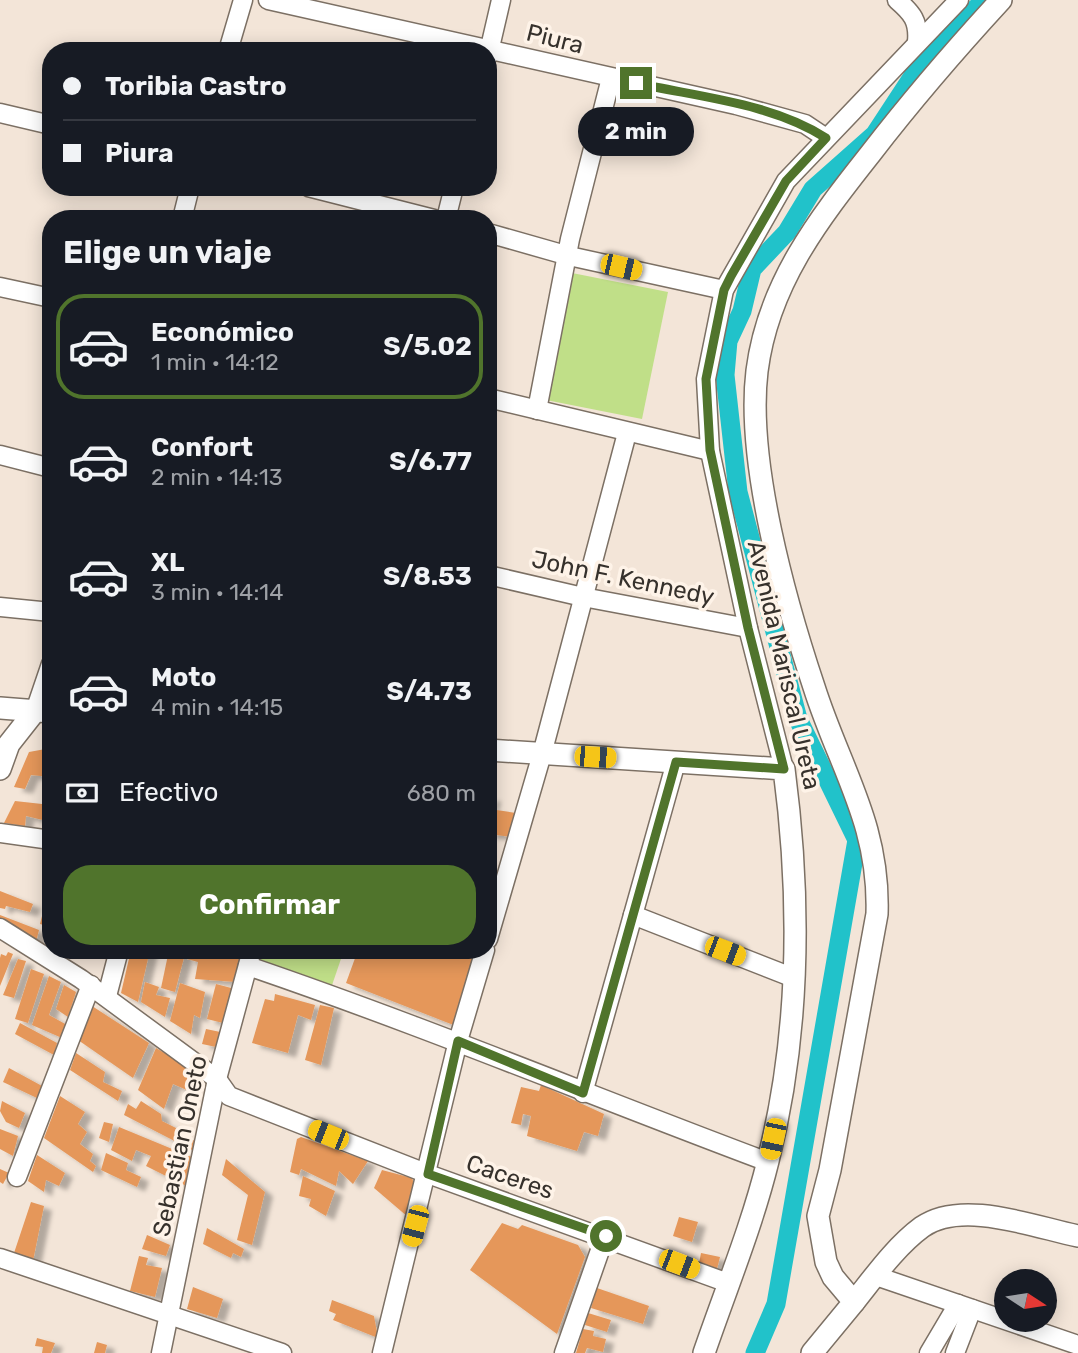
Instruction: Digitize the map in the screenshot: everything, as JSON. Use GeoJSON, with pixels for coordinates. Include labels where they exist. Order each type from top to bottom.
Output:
{"type":"FeatureCollection","features":[{"type":"Feature","properties":{"kind":"street"},"geometry":{"type":"LineString","coordinates":[[231,42],[243,0]]}},
{"type":"Feature","properties":{"kind":"street","name":"Piura"},"geometry":{"type":"LineString","coordinates":[[268,0],[446,42]]}},
{"type":"Feature","properties":{"kind":"street"},"geometry":{"type":"LineString","coordinates":[[491,42],[500,0]]}},
{"type":"Feature","properties":{"kind":"street"},"geometry":{"type":"LineString","coordinates":[[897,0],[913,15],[918,27],[917,42]]}},
{"type":"Feature","properties":{"kind":"street","name":"Avenida Mariscal Ureta"},"geometry":{"type":"LineString","coordinates":[[704,1353],[768,1162],[783,1092],[794,978],[794,841],[784,769],[748,628],[710,450],[706,379],[724,290],[786,181],[959,0]]}},
{"type":"Feature","properties":{"kind":"street"},"geometry":{"type":"LineString","coordinates":[[854,1302],[838,1283],[826,1262],[818,1216],[830,1170],[877,914],[876,865],[865,816],[814,689],[786,590],[758,454],[755,398],[757,370],[770,315],[805,240],[934,72],[1001,0]]}},
{"type":"Feature","properties":{"kind":"street","name":"Piura"},"geometry":{"type":"LineString","coordinates":[[497,54],[777,116],[805,124],[826,138]]}},
{"type":"Feature","properties":{"kind":"street"},"geometry":{"type":"LineString","coordinates":[[537,410],[569,256],[570,239],[611,78]]}},
{"type":"Feature","properties":{"kind":"street"},"geometry":{"type":"LineString","coordinates":[[0,113],[42,123]]}},
{"type":"Feature","properties":{"kind":"street"},"geometry":{"type":"LineString","coordinates":[[343,196],[399,210]]}},
{"type":"Feature","properties":{"kind":"street"},"geometry":{"type":"LineString","coordinates":[[497,236],[569,256],[724,290]]}},
{"type":"Feature","properties":{"kind":"street"},"geometry":{"type":"LineString","coordinates":[[0,287],[42,296]]}},
{"type":"Feature","properties":{"kind":"street"},"geometry":{"type":"LineString","coordinates":[[497,400],[627,433],[710,450]]}},
{"type":"Feature","properties":{"kind":"street"},"geometry":{"type":"LineString","coordinates":[[497,904],[541,754],[627,433]]}},
{"type":"Feature","properties":{"kind":"street"},"geometry":{"type":"LineString","coordinates":[[0,455],[42,466]]}},
{"type":"Feature","properties":{"kind":"street","name":"John F. Kennedy"},"geometry":{"type":"LineString","coordinates":[[497,577],[583,597],[748,628]]}},
{"type":"Feature","properties":{"kind":"street"},"geometry":{"type":"LineString","coordinates":[[0,607],[42,611]]}},
{"type":"Feature","properties":{"kind":"street"},"geometry":{"type":"LineString","coordinates":[[0,708],[42,711]]}},
{"type":"Feature","properties":{"kind":"street"},"geometry":{"type":"LineString","coordinates":[[0,769],[9,744],[20,726],[42,712]]}},
{"type":"Feature","properties":{"kind":"street"},"geometry":{"type":"LineString","coordinates":[[497,751],[784,769]]}},
{"type":"Feature","properties":{"kind":"street"},"geometry":{"type":"LineString","coordinates":[[583,1093],[676,762]]}},
{"type":"Feature","properties":{"kind":"street"},"geometry":{"type":"LineString","coordinates":[[0,833],[42,839]]}},
{"type":"Feature","properties":{"kind":"street"},"geometry":{"type":"LineString","coordinates":[[633,915],[794,978]]}},
{"type":"Feature","properties":{"kind":"street","name":"Caceres"},"geometry":{"type":"LineString","coordinates":[[0,928],[42,955]]}},
{"type":"Feature","properties":{"kind":"street","name":"Caceres"},"geometry":{"type":"LineString","coordinates":[[49,959],[107,996],[217,1079],[229,1096],[428,1174],[606,1236],[728,1283]]}},
{"type":"Feature","properties":{"kind":"street"},"geometry":{"type":"LineString","coordinates":[[107,996],[117,959]]}},
{"type":"Feature","properties":{"kind":"street","name":"Sebastian Oneto"},"geometry":{"type":"LineString","coordinates":[[161,1353],[217,1079],[250,959]]}},
{"type":"Feature","properties":{"kind":"street"},"geometry":{"type":"LineString","coordinates":[[253,959],[583,1093],[768,1162]]}},
{"type":"Feature","properties":{"kind":"street"},"geometry":{"type":"LineString","coordinates":[[382,1353],[428,1174],[458,1041],[481,959]]}},
{"type":"Feature","properties":{"kind":"street"},"geometry":{"type":"LineString","coordinates":[[17,1177],[90,985]]}},
{"type":"Feature","properties":{"kind":"street"},"geometry":{"type":"LineString","coordinates":[[812,1353],[915,1233],[946,1216],[972,1214],[1078,1237]]}},
{"type":"Feature","properties":{"kind":"street"},"geometry":{"type":"LineString","coordinates":[[564,1353],[606,1236]]}},
{"type":"Feature","properties":{"kind":"street"},"geometry":{"type":"LineString","coordinates":[[0,1258],[282,1353]]}},
{"type":"Feature","properties":{"kind":"street"},"geometry":{"type":"LineString","coordinates":[[876,1276],[1078,1345]]}},
{"type":"Feature","properties":{"kind":"street"},"geometry":{"type":"LineString","coordinates":[[929,1353],[965,1306]]}},
{"type":"Feature","properties":{"kind":"street"},"geometry":{"type":"LineString","coordinates":[[955,1353],[965,1306]]}},
{"type":"Feature","properties":{"kind":"green space"},"geometry":{"type":"Polygon","coordinates":[[[572,273],[668,292],[642,419],[546,400],[572,273]]]}},
{"type":"Feature","properties":{"kind":"green space"},"geometry":{"type":"Polygon","coordinates":[[[250,959],[341,959],[329,994],[248,966],[250,959]]]}},
{"type":"Feature","properties":{"kind":"building"},"geometry":{"type":"Polygon","coordinates":[[[42,750],[42,776],[31,775],[25,789],[14,787],[29,752],[42,750]]]}},
{"type":"Feature","properties":{"kind":"building"},"geometry":{"type":"Polygon","coordinates":[[[15,801],[42,804],[42,820],[26,816],[25,826],[4,823],[15,801]]]}},
{"type":"Feature","properties":{"kind":"building"},"geometry":{"type":"Polygon","coordinates":[[[497,810],[516,813],[511,837],[497,835],[497,810]]]}},
{"type":"Feature","properties":{"kind":"building"},"geometry":{"type":"Polygon","coordinates":[[[0,891],[33,904],[30,912],[6,906],[5,909],[0,908],[0,891]]]}},
{"type":"Feature","properties":{"kind":"building"},"geometry":{"type":"Polygon","coordinates":[[[0,915],[39,930],[35,946],[0,922],[0,915]]]}},
{"type":"Feature","properties":{"kind":"building"},"geometry":{"type":"Polygon","coordinates":[[[8,952],[13,954],[0,986],[0,958],[1,954],[6,956],[8,952]]]}},
{"type":"Feature","properties":{"kind":"building"},"geometry":{"type":"Polygon","coordinates":[[[18,959],[26,961],[14,998],[3,995],[18,959]]]}},
{"type":"Feature","properties":{"kind":"building"},"geometry":{"type":"Polygon","coordinates":[[[129,959],[148,959],[138,1002],[121,993],[129,959]]]}},
{"type":"Feature","properties":{"kind":"building"},"geometry":{"type":"Polygon","coordinates":[[[167,959],[184,959],[175,992],[161,988],[167,959]]]}},
{"type":"Feature","properties":{"kind":"building"},"geometry":{"type":"Polygon","coordinates":[[[187,959],[242,959],[236,982],[195,979],[198,962],[187,959]]]}},
{"type":"Feature","properties":{"kind":"building"},"geometry":{"type":"Polygon","coordinates":[[[355,959],[477,960],[456,1026],[346,983],[355,959]]]}},
{"type":"Feature","properties":{"kind":"building"},"geometry":{"type":"Polygon","coordinates":[[[31,969],[44,974],[28,1023],[15,1019],[31,969]]]}},
{"type":"Feature","properties":{"kind":"building"},"geometry":{"type":"Polygon","coordinates":[[[49,976],[61,982],[49,1015],[67,1025],[62,1038],[32,1025],[49,976]]]}},
{"type":"Feature","properties":{"kind":"building"},"geometry":{"type":"Polygon","coordinates":[[[145,982],[159,987],[156,995],[170,998],[165,1017],[141,1002],[145,982]]]}},
{"type":"Feature","properties":{"kind":"building"},"geometry":{"type":"Polygon","coordinates":[[[180,983],[205,992],[200,1018],[194,1015],[191,1034],[170,1021],[180,983]]]}},
{"type":"Feature","properties":{"kind":"building"},"geometry":{"type":"Polygon","coordinates":[[[216,984],[235,989],[227,1024],[207,1019],[216,984]]]}},
{"type":"Feature","properties":{"kind":"building"},"geometry":{"type":"Polygon","coordinates":[[[64,985],[76,992],[68,1017],[56,1009],[64,985]]]}},
{"type":"Feature","properties":{"kind":"building"},"geometry":{"type":"Polygon","coordinates":[[[275,994],[315,1005],[311,1020],[298,1015],[288,1053],[252,1043],[265,999],[274,1001],[275,994]]]}},
{"type":"Feature","properties":{"kind":"building"},"geometry":{"type":"Polygon","coordinates":[[[320,1005],[334,1008],[321,1065],[305,1060],[320,1005]]]}},
{"type":"Feature","properties":{"kind":"building"},"geometry":{"type":"Polygon","coordinates":[[[92,1006],[149,1043],[133,1078],[78,1040],[92,1006]]]}},
{"type":"Feature","properties":{"kind":"building"},"geometry":{"type":"Polygon","coordinates":[[[20,1023],[57,1043],[54,1055],[15,1034],[20,1023]]]}},
{"type":"Feature","properties":{"kind":"building"},"geometry":{"type":"Polygon","coordinates":[[[206,1029],[225,1033],[221,1048],[202,1044],[206,1029]]]}},
{"type":"Feature","properties":{"kind":"building"},"geometry":{"type":"Polygon","coordinates":[[[156,1048],[192,1069],[189,1091],[173,1084],[164,1109],[138,1090],[156,1048]]]}},
{"type":"Feature","properties":{"kind":"building"},"geometry":{"type":"Polygon","coordinates":[[[76,1053],[105,1072],[103,1082],[122,1091],[118,1101],[70,1070],[76,1053]]]}},
{"type":"Feature","properties":{"kind":"building"},"geometry":{"type":"Polygon","coordinates":[[[9,1068],[42,1086],[37,1098],[3,1082],[9,1068]]]}},
{"type":"Feature","properties":{"kind":"building"},"geometry":{"type":"Polygon","coordinates":[[[541,1085],[604,1114],[598,1136],[584,1132],[577,1151],[527,1136],[531,1116],[523,1114],[521,1125],[511,1123],[521,1087],[539,1091],[541,1085]]]}},
{"type":"Feature","properties":{"kind":"building"},"geometry":{"type":"Polygon","coordinates":[[[60,1096],[85,1112],[78,1124],[87,1132],[80,1144],[93,1154],[90,1161],[96,1166],[93,1172],[44,1138],[60,1096]]]}},
{"type":"Feature","properties":{"kind":"building"},"geometry":{"type":"Polygon","coordinates":[[[2,1101],[25,1113],[19,1128],[6,1122],[0,1111],[2,1101]]]}},
{"type":"Feature","properties":{"kind":"building"},"geometry":{"type":"Polygon","coordinates":[[[141,1101],[161,1114],[162,1121],[180,1130],[176,1135],[199,1142],[194,1151],[124,1115],[128,1104],[136,1109],[141,1101]]]}},
{"type":"Feature","properties":{"kind":"building"},"geometry":{"type":"Polygon","coordinates":[[[104,1122],[113,1124],[109,1142],[99,1138],[104,1122]]]}},
{"type":"Feature","properties":{"kind":"building"},"geometry":{"type":"Polygon","coordinates":[[[119,1127],[194,1158],[186,1186],[146,1166],[151,1156],[136,1150],[132,1161],[111,1150],[119,1127]]]}},
{"type":"Feature","properties":{"kind":"building"},"geometry":{"type":"Polygon","coordinates":[[[0,1129],[18,1136],[13,1156],[0,1149],[0,1129]]]}},
{"type":"Feature","properties":{"kind":"building"},"geometry":{"type":"Polygon","coordinates":[[[301,1137],[368,1161],[353,1184],[339,1171],[336,1186],[301,1169],[299,1175],[290,1172],[297,1139],[301,1137]]]}},
{"type":"Feature","properties":{"kind":"building"},"geometry":{"type":"Polygon","coordinates":[[[106,1153],[128,1163],[126,1170],[141,1177],[137,1187],[101,1170],[106,1153]]]}},
{"type":"Feature","properties":{"kind":"building"},"geometry":{"type":"Polygon","coordinates":[[[37,1155],[65,1173],[59,1186],[46,1180],[44,1192],[28,1181],[37,1155]]]}},
{"type":"Feature","properties":{"kind":"building"},"geometry":{"type":"Polygon","coordinates":[[[226,1159],[265,1192],[252,1245],[237,1240],[248,1195],[222,1175],[226,1159]]]}},
{"type":"Feature","properties":{"kind":"building"},"geometry":{"type":"Polygon","coordinates":[[[0,1169],[9,1173],[3,1184],[0,1182],[0,1169]]]}},
{"type":"Feature","properties":{"kind":"building"},"geometry":{"type":"Polygon","coordinates":[[[382,1170],[412,1178],[416,1189],[408,1217],[374,1188],[382,1170]]]}},
{"type":"Feature","properties":{"kind":"building"},"geometry":{"type":"Polygon","coordinates":[[[303,1176],[335,1191],[326,1216],[309,1206],[311,1199],[299,1196],[303,1176]]]}},
{"type":"Feature","properties":{"kind":"building"},"geometry":{"type":"Polygon","coordinates":[[[31,1202],[44,1206],[33,1261],[13,1256],[31,1202]]]}},
{"type":"Feature","properties":{"kind":"building"},"geometry":{"type":"Polygon","coordinates":[[[679,1217],[698,1222],[692,1242],[673,1236],[679,1217]]]}},
{"type":"Feature","properties":{"kind":"building"},"geometry":{"type":"Polygon","coordinates":[[[502,1223],[518,1229],[522,1225],[578,1245],[585,1257],[557,1334],[470,1270],[502,1223]]]}},
{"type":"Feature","properties":{"kind":"building"},"geometry":{"type":"Polygon","coordinates":[[[207,1228],[244,1249],[241,1257],[233,1253],[231,1258],[203,1244],[207,1228]]]}},
{"type":"Feature","properties":{"kind":"building"},"geometry":{"type":"Polygon","coordinates":[[[147,1235],[170,1245],[166,1256],[142,1249],[147,1235]]]}},
{"type":"Feature","properties":{"kind":"building"},"geometry":{"type":"Polygon","coordinates":[[[701,1253],[720,1257],[716,1273],[698,1269],[701,1253]]]}},
{"type":"Feature","properties":{"kind":"building"},"geometry":{"type":"Polygon","coordinates":[[[139,1256],[148,1258],[146,1265],[162,1268],[155,1297],[130,1291],[139,1256]]]}},
{"type":"Feature","properties":{"kind":"building"},"geometry":{"type":"Polygon","coordinates":[[[193,1287],[223,1299],[217,1318],[187,1309],[193,1287]]]}},
{"type":"Feature","properties":{"kind":"building"},"geometry":{"type":"Polygon","coordinates":[[[597,1288],[649,1306],[643,1324],[591,1308],[597,1288]]]}},
{"type":"Feature","properties":{"kind":"building"},"geometry":{"type":"Polygon","coordinates":[[[332,1300],[374,1316],[378,1338],[333,1320],[336,1314],[329,1311],[332,1300]]]}},
{"type":"Feature","properties":{"kind":"building"},"geometry":{"type":"Polygon","coordinates":[[[588,1313],[611,1320],[607,1332],[585,1325],[588,1313]]]}},
{"type":"Feature","properties":{"kind":"building"},"geometry":{"type":"Polygon","coordinates":[[[583,1329],[594,1331],[593,1336],[606,1339],[603,1352],[587,1348],[585,1353],[576,1353],[583,1329]]]}},
{"type":"Feature","properties":{"kind":"building"},"geometry":{"type":"Polygon","coordinates":[[[37,1338],[55,1343],[51,1353],[42,1353],[43,1347],[35,1346],[37,1338]]]}},
{"type":"Feature","properties":{"kind":"building"},"geometry":{"type":"Polygon","coordinates":[[[97,1342],[107,1345],[105,1353],[94,1353],[97,1342]]]}},
{"type":"Feature","properties":{"kind":"waterway"},"geometry":{"type":"LineString","coordinates":[[755,1353],[776,1304],[857,840],[798,719],[738,492],[725,375],[728,341],[742,311],[752,269],[787,232],[813,189],[875,134],[915,73],[953,27],[986,0]]}},
{"type":"Feature","properties":{"kind":"route"},"geometry":{"type":"LineString","coordinates":[[606,1236],[428,1174],[458,1041],[583,1093],[676,762],[784,769],[748,628],[710,450],[706,379],[724,290],[786,181],[826,138],[805,124],[736,105],[636,83]]}}]}
